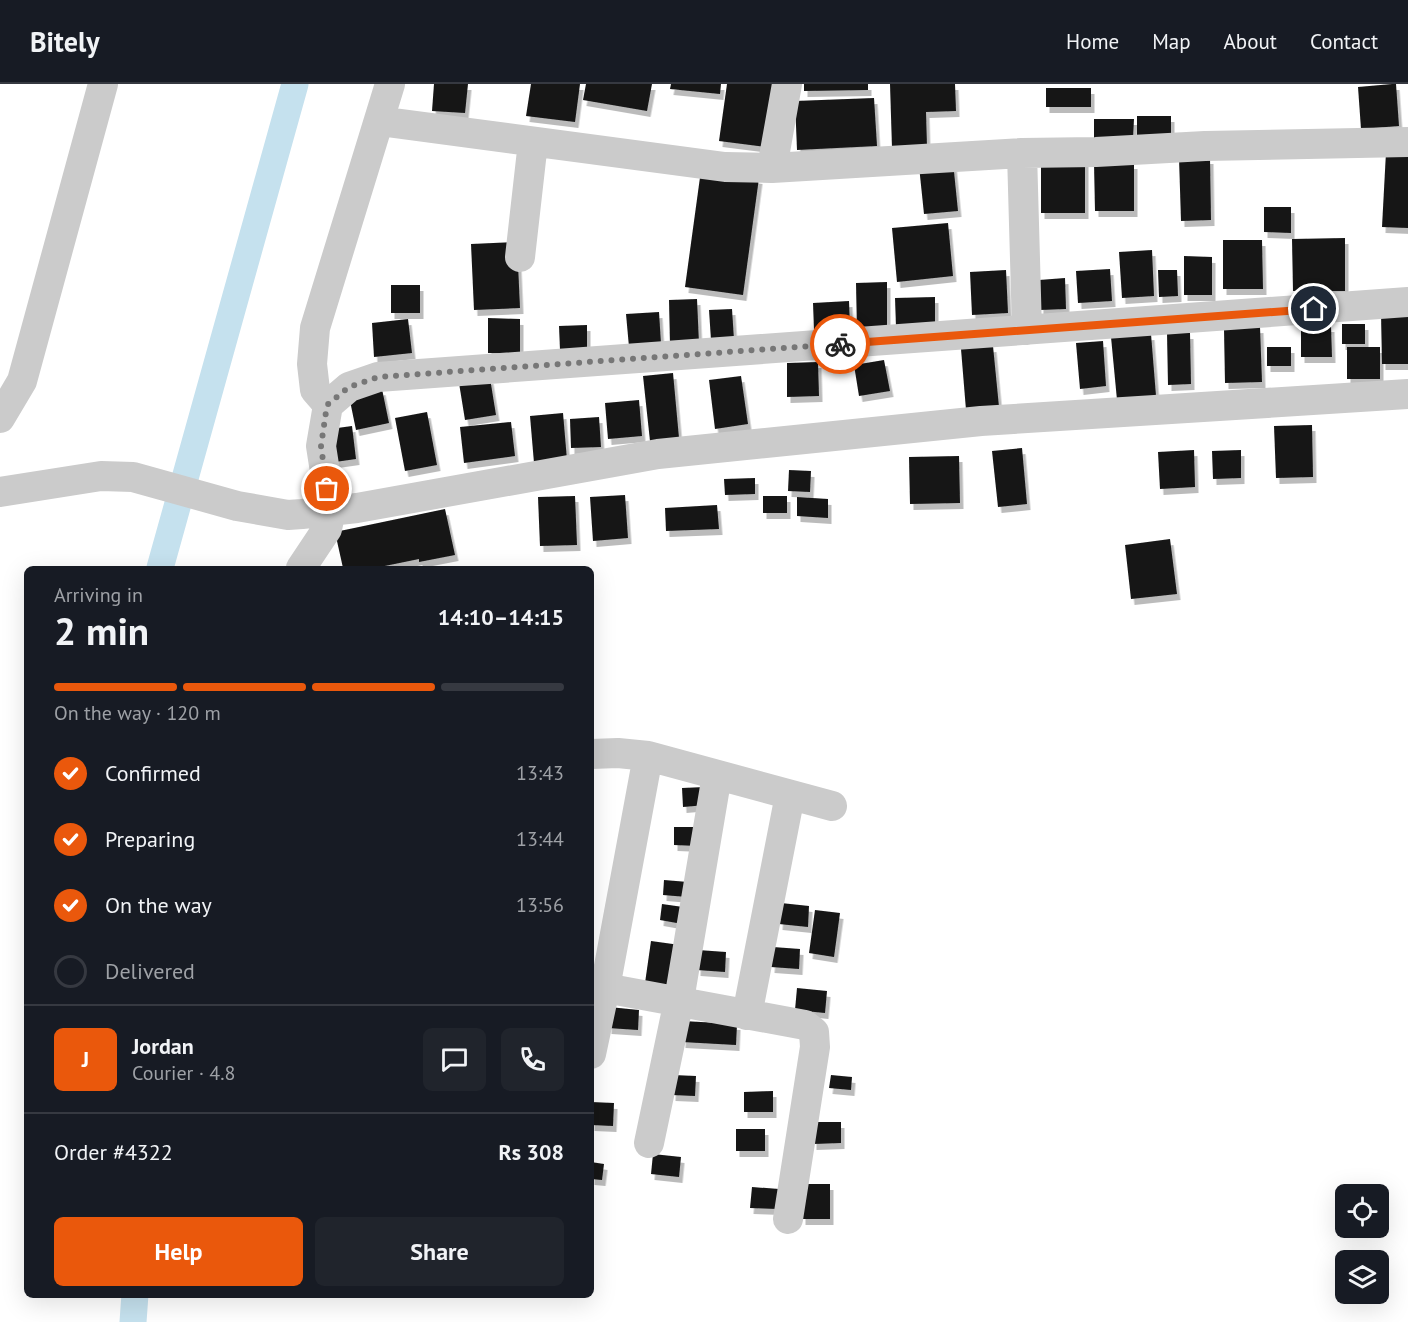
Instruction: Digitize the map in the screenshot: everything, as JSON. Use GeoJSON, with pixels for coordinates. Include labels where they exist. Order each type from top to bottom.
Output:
{"type":"FeatureCollection","features":[{"type":"Feature","properties":{"kind":"street"},"geometry":{"type":"LineString","coordinates":[[0,418],[22,381],[103,84]]}},
{"type":"Feature","properties":{"kind":"street"},"geometry":{"type":"LineString","coordinates":[[327,405],[315,390],[312,364],[315,328],[390,84]]}},
{"type":"Feature","properties":{"kind":"street"},"geometry":{"type":"LineString","coordinates":[[772,168],[787,84]]}},
{"type":"Feature","properties":{"kind":"street"},"geometry":{"type":"LineString","coordinates":[[379,121],[725,167],[772,168],[1022,153],[1408,142]]}},
{"type":"Feature","properties":{"kind":"street"},"geometry":{"type":"LineString","coordinates":[[520,257],[533,142]]}},
{"type":"Feature","properties":{"kind":"street"},"geometry":{"type":"LineString","coordinates":[[1022,153],[1027,330]]}},
{"type":"Feature","properties":{"kind":"street"},"geometry":{"type":"LineString","coordinates":[[302,566],[327,530],[331,510],[321,446],[327,405],[349,387],[378,377],[1408,302]]}},
{"type":"Feature","properties":{"kind":"street"},"geometry":{"type":"LineString","coordinates":[[0,492],[101,476],[134,477],[237,506],[288,515],[357,508],[658,454],[981,421],[1408,394]]}},
{"type":"Feature","properties":{"kind":"street"},"geometry":{"type":"LineString","coordinates":[[594,754],[618,753],[648,756],[832,806]]}},
{"type":"Feature","properties":{"kind":"street"},"geometry":{"type":"LineString","coordinates":[[594,1040],[648,756]]}},
{"type":"Feature","properties":{"kind":"street"},"geometry":{"type":"LineString","coordinates":[[649,1143],[679,1000],[717,775]]}},
{"type":"Feature","properties":{"kind":"street"},"geometry":{"type":"LineString","coordinates":[[747,1015],[790,795]]}},
{"type":"Feature","properties":{"kind":"street"},"geometry":{"type":"LineString","coordinates":[[605,988],[805,1025],[814,1032],[815,1047],[788,1219]]}},
{"type":"Feature","properties":{"kind":"building"},"geometry":{"type":"Polygon","coordinates":[[[434,84],[468,84],[465,113],[432,111],[434,84]]]}},
{"type":"Feature","properties":{"kind":"building"},"geometry":{"type":"Polygon","coordinates":[[[531,84],[580,84],[575,122],[526,116],[531,84]]]}},
{"type":"Feature","properties":{"kind":"building"},"geometry":{"type":"Polygon","coordinates":[[[586,84],[652,84],[647,111],[583,100],[586,84]]]}},
{"type":"Feature","properties":{"kind":"building"},"geometry":{"type":"Polygon","coordinates":[[[671,84],[721,84],[720,94],[670,89],[671,84]]]}},
{"type":"Feature","properties":{"kind":"building"},"geometry":{"type":"Polygon","coordinates":[[[727,84],[773,84],[765,147],[719,141],[727,84]]]}},
{"type":"Feature","properties":{"kind":"building"},"geometry":{"type":"Polygon","coordinates":[[[804,84],[868,84],[868,90],[804,91],[804,84]]]}},
{"type":"Feature","properties":{"kind":"building"},"geometry":{"type":"Polygon","coordinates":[[[890,84],[955,84],[956,111],[926,112],[927,147],[892,148],[890,84]]]}},
{"type":"Feature","properties":{"kind":"building"},"geometry":{"type":"Polygon","coordinates":[[[1396,84],[1399,126],[1361,129],[1358,87],[1396,84]]]}},
{"type":"Feature","properties":{"kind":"building"},"geometry":{"type":"Polygon","coordinates":[[[1046,88],[1091,88],[1091,107],[1046,107],[1046,88]]]}},
{"type":"Feature","properties":{"kind":"building"},"geometry":{"type":"Polygon","coordinates":[[[874,98],[877,146],[797,150],[795,101],[874,98]]]}},
{"type":"Feature","properties":{"kind":"building"},"geometry":{"type":"Polygon","coordinates":[[[1137,116],[1171,116],[1171,137],[1137,137],[1137,116]]]}},
{"type":"Feature","properties":{"kind":"building"},"geometry":{"type":"Polygon","coordinates":[[[1094,119],[1134,119],[1133,138],[1094,138],[1094,119]]]}},
{"type":"Feature","properties":{"kind":"building"},"geometry":{"type":"Polygon","coordinates":[[[1386,152],[1408,153],[1408,228],[1382,227],[1386,152]]]}},
{"type":"Feature","properties":{"kind":"building"},"geometry":{"type":"Polygon","coordinates":[[[1179,158],[1210,158],[1211,220],[1181,221],[1179,158]]]}},
{"type":"Feature","properties":{"kind":"building"},"geometry":{"type":"Polygon","coordinates":[[[1041,161],[1085,161],[1085,213],[1041,213],[1041,161]]]}},
{"type":"Feature","properties":{"kind":"building"},"geometry":{"type":"Polygon","coordinates":[[[953,162],[958,211],[924,214],[919,166],[953,162]]]}},
{"type":"Feature","properties":{"kind":"building"},"geometry":{"type":"Polygon","coordinates":[[[1094,163],[1134,163],[1134,211],[1095,211],[1094,163]]]}},
{"type":"Feature","properties":{"kind":"building"},"geometry":{"type":"Polygon","coordinates":[[[701,170],[759,178],[743,295],[685,287],[701,170]]]}},
{"type":"Feature","properties":{"kind":"building"},"geometry":{"type":"Polygon","coordinates":[[[1264,207],[1291,207],[1291,233],[1264,232],[1264,207]]]}},
{"type":"Feature","properties":{"kind":"building"},"geometry":{"type":"Polygon","coordinates":[[[948,223],[953,276],[897,282],[892,228],[948,223]]]}},
{"type":"Feature","properties":{"kind":"building"},"geometry":{"type":"Polygon","coordinates":[[[1345,238],[1345,291],[1293,291],[1292,239],[1345,238]]]}},
{"type":"Feature","properties":{"kind":"building"},"geometry":{"type":"Polygon","coordinates":[[[1223,240],[1262,240],[1263,289],[1223,289],[1223,240]]]}},
{"type":"Feature","properties":{"kind":"building"},"geometry":{"type":"Polygon","coordinates":[[[517,242],[520,308],[474,310],[471,244],[517,242]]]}},
{"type":"Feature","properties":{"kind":"building"},"geometry":{"type":"Polygon","coordinates":[[[1152,250],[1154,296],[1122,298],[1119,252],[1152,250]]]}},
{"type":"Feature","properties":{"kind":"building"},"geometry":{"type":"Polygon","coordinates":[[[1184,256],[1212,257],[1212,295],[1184,295],[1184,256]]]}},
{"type":"Feature","properties":{"kind":"building"},"geometry":{"type":"Polygon","coordinates":[[[1110,269],[1112,301],[1078,303],[1076,271],[1110,269]]]}},
{"type":"Feature","properties":{"kind":"building"},"geometry":{"type":"Polygon","coordinates":[[[1006,270],[1008,313],[972,315],[970,272],[1006,270]]]}},
{"type":"Feature","properties":{"kind":"building"},"geometry":{"type":"Polygon","coordinates":[[[1158,270],[1177,270],[1178,296],[1159,297],[1158,270]]]}},
{"type":"Feature","properties":{"kind":"building"},"geometry":{"type":"Polygon","coordinates":[[[1065,278],[1066,309],[1040,310],[1039,280],[1065,278]]]}},
{"type":"Feature","properties":{"kind":"building"},"geometry":{"type":"Polygon","coordinates":[[[887,282],[887,331],[857,332],[856,283],[887,282]]]}},
{"type":"Feature","properties":{"kind":"building"},"geometry":{"type":"Polygon","coordinates":[[[391,285],[420,285],[420,313],[391,313],[391,285]]]}},
{"type":"Feature","properties":{"kind":"building"},"geometry":{"type":"Polygon","coordinates":[[[935,297],[935,326],[896,327],[895,298],[935,297]]]}},
{"type":"Feature","properties":{"kind":"building"},"geometry":{"type":"Polygon","coordinates":[[[697,299],[699,344],[670,345],[669,300],[697,299]]]}},
{"type":"Feature","properties":{"kind":"building"},"geometry":{"type":"Polygon","coordinates":[[[849,301],[850,328],[814,330],[813,303],[849,301]]]}},
{"type":"Feature","properties":{"kind":"building"},"geometry":{"type":"Polygon","coordinates":[[[732,309],[734,340],[711,340],[709,310],[732,309]]]}},
{"type":"Feature","properties":{"kind":"building"},"geometry":{"type":"Polygon","coordinates":[[[659,312],[661,344],[629,347],[626,314],[659,312]]]}},
{"type":"Feature","properties":{"kind":"building"},"geometry":{"type":"Polygon","coordinates":[[[1408,312],[1408,364],[1382,364],[1381,313],[1408,312]]]}},
{"type":"Feature","properties":{"kind":"building"},"geometry":{"type":"Polygon","coordinates":[[[488,318],[520,319],[520,353],[488,353],[488,318]]]}},
{"type":"Feature","properties":{"kind":"building"},"geometry":{"type":"Polygon","coordinates":[[[408,319],[412,353],[374,357],[372,323],[408,319]]]}},
{"type":"Feature","properties":{"kind":"building"},"geometry":{"type":"Polygon","coordinates":[[[1342,324],[1365,324],[1365,344],[1342,344],[1342,324]]]}},
{"type":"Feature","properties":{"kind":"building"},"geometry":{"type":"Polygon","coordinates":[[[587,325],[587,348],[560,350],[559,326],[587,325]]]}},
{"type":"Feature","properties":{"kind":"building"},"geometry":{"type":"Polygon","coordinates":[[[1301,326],[1331,326],[1332,357],[1301,357],[1301,326]]]}},
{"type":"Feature","properties":{"kind":"building"},"geometry":{"type":"Polygon","coordinates":[[[1260,327],[1262,382],[1225,383],[1224,329],[1260,327]]]}},
{"type":"Feature","properties":{"kind":"building"},"geometry":{"type":"Polygon","coordinates":[[[1167,333],[1190,333],[1191,384],[1168,385],[1167,333]]]}},
{"type":"Feature","properties":{"kind":"building"},"geometry":{"type":"Polygon","coordinates":[[[1151,334],[1156,396],[1117,400],[1111,337],[1151,334]]]}},
{"type":"Feature","properties":{"kind":"building"},"geometry":{"type":"Polygon","coordinates":[[[1103,341],[1106,386],[1080,389],[1076,343],[1103,341]]]}},
{"type":"Feature","properties":{"kind":"building"},"geometry":{"type":"Polygon","coordinates":[[[993,346],[999,407],[966,410],[961,349],[993,346]]]}},
{"type":"Feature","properties":{"kind":"building"},"geometry":{"type":"Polygon","coordinates":[[[1267,347],[1291,347],[1291,366],[1267,366],[1267,347]]]}},
{"type":"Feature","properties":{"kind":"building"},"geometry":{"type":"Polygon","coordinates":[[[1347,347],[1380,347],[1380,379],[1347,379],[1347,347]]]}},
{"type":"Feature","properties":{"kind":"building"},"geometry":{"type":"Polygon","coordinates":[[[884,360],[890,391],[859,396],[854,365],[884,360]]]}},
{"type":"Feature","properties":{"kind":"building"},"geometry":{"type":"Polygon","coordinates":[[[818,362],[819,396],[787,397],[787,363],[818,362]]]}},
{"type":"Feature","properties":{"kind":"building"},"geometry":{"type":"Polygon","coordinates":[[[673,373],[679,438],[650,441],[643,376],[673,373]]]}},
{"type":"Feature","properties":{"kind":"building"},"geometry":{"type":"Polygon","coordinates":[[[741,376],[748,424],[715,429],[709,380],[741,376]]]}},
{"type":"Feature","properties":{"kind":"building"},"geometry":{"type":"Polygon","coordinates":[[[490,378],[496,415],[465,420],[459,383],[490,378]]]}},
{"type":"Feature","properties":{"kind":"building"},"geometry":{"type":"Polygon","coordinates":[[[382,389],[389,423],[356,430],[349,396],[382,389]]]}},
{"type":"Feature","properties":{"kind":"building"},"geometry":{"type":"Polygon","coordinates":[[[639,400],[642,436],[608,439],[605,403],[639,400]]]}},
{"type":"Feature","properties":{"kind":"building"},"geometry":{"type":"Polygon","coordinates":[[[427,412],[437,465],[405,471],[395,418],[427,412]]]}},
{"type":"Feature","properties":{"kind":"building"},"geometry":{"type":"Polygon","coordinates":[[[563,413],[567,460],[534,463],[530,416],[563,413]]]}},
{"type":"Feature","properties":{"kind":"building"},"geometry":{"type":"Polygon","coordinates":[[[599,417],[601,447],[571,448],[570,419],[599,417]]]}},
{"type":"Feature","properties":{"kind":"building"},"geometry":{"type":"Polygon","coordinates":[[[511,422],[515,456],[464,463],[460,427],[511,422]]]}},
{"type":"Feature","properties":{"kind":"building"},"geometry":{"type":"Polygon","coordinates":[[[1312,425],[1313,477],[1276,478],[1274,426],[1312,425]]]}},
{"type":"Feature","properties":{"kind":"building"},"geometry":{"type":"Polygon","coordinates":[[[352,426],[356,459],[335,462],[330,429],[352,426]]]}},
{"type":"Feature","properties":{"kind":"building"},"geometry":{"type":"Polygon","coordinates":[[[1022,448],[1027,504],[998,507],[992,451],[1022,448]]]}},
{"type":"Feature","properties":{"kind":"building"},"geometry":{"type":"Polygon","coordinates":[[[1194,450],[1195,487],[1160,489],[1158,452],[1194,450]]]}},
{"type":"Feature","properties":{"kind":"building"},"geometry":{"type":"Polygon","coordinates":[[[1241,450],[1241,478],[1213,479],[1212,451],[1241,450]]]}},
{"type":"Feature","properties":{"kind":"building"},"geometry":{"type":"Polygon","coordinates":[[[959,456],[960,503],[910,504],[909,457],[959,456]]]}},
{"type":"Feature","properties":{"kind":"building"},"geometry":{"type":"Polygon","coordinates":[[[789,470],[811,471],[810,492],[788,491],[789,470]]]}},
{"type":"Feature","properties":{"kind":"building"},"geometry":{"type":"Polygon","coordinates":[[[755,478],[755,494],[725,495],[724,479],[755,478]]]}},
{"type":"Feature","properties":{"kind":"building"},"geometry":{"type":"Polygon","coordinates":[[[625,495],[628,538],[593,541],[590,497],[625,495]]]}},
{"type":"Feature","properties":{"kind":"building"},"geometry":{"type":"Polygon","coordinates":[[[575,496],[577,545],[540,546],[538,497],[575,496]]]}},
{"type":"Feature","properties":{"kind":"building"},"geometry":{"type":"Polygon","coordinates":[[[763,496],[787,496],[787,513],[763,513],[763,496]]]}},
{"type":"Feature","properties":{"kind":"building"},"geometry":{"type":"Polygon","coordinates":[[[797,497],[828,499],[828,518],[797,516],[797,497]]]}},
{"type":"Feature","properties":{"kind":"building"},"geometry":{"type":"Polygon","coordinates":[[[717,505],[719,529],[666,531],[665,508],[717,505]]]}},
{"type":"Feature","properties":{"kind":"building"},"geometry":{"type":"Polygon","coordinates":[[[445,509],[455,555],[385,566],[343,566],[335,532],[445,509]]]}},
{"type":"Feature","properties":{"kind":"building"},"geometry":{"type":"Polygon","coordinates":[[[1170,539],[1177,594],[1131,599],[1125,545],[1170,539]]]}},
{"type":"Feature","properties":{"kind":"building"},"geometry":{"type":"Polygon","coordinates":[[[705,787],[706,805],[683,807],[682,788],[705,787]]]}},
{"type":"Feature","properties":{"kind":"building"},"geometry":{"type":"Polygon","coordinates":[[[674,827],[698,827],[698,846],[674,845],[674,827]]]}},
{"type":"Feature","properties":{"kind":"building"},"geometry":{"type":"Polygon","coordinates":[[[664,880],[688,882],[687,897],[663,895],[664,880]]]}},
{"type":"Feature","properties":{"kind":"building"},"geometry":{"type":"Polygon","coordinates":[[[781,903],[809,906],[808,927],[779,924],[781,903]]]}},
{"type":"Feature","properties":{"kind":"building"},"geometry":{"type":"Polygon","coordinates":[[[662,904],[690,908],[688,925],[660,920],[662,904]]]}},
{"type":"Feature","properties":{"kind":"building"},"geometry":{"type":"Polygon","coordinates":[[[815,910],[840,913],[834,957],[809,953],[815,910]]]}},
{"type":"Feature","properties":{"kind":"building"},"geometry":{"type":"Polygon","coordinates":[[[651,941],[680,945],[675,987],[645,983],[651,941]]]}},
{"type":"Feature","properties":{"kind":"building"},"geometry":{"type":"Polygon","coordinates":[[[773,947],[800,949],[799,969],[771,967],[773,947]]]}},
{"type":"Feature","properties":{"kind":"building"},"geometry":{"type":"Polygon","coordinates":[[[698,950],[726,952],[725,972],[697,970],[698,950]]]}},
{"type":"Feature","properties":{"kind":"building"},"geometry":{"type":"Polygon","coordinates":[[[797,988],[827,991],[825,1013],[795,1010],[797,988]]]}},
{"type":"Feature","properties":{"kind":"building"},"geometry":{"type":"Polygon","coordinates":[[[609,1007],[639,1010],[638,1030],[608,1028],[609,1007]]]}},
{"type":"Feature","properties":{"kind":"building"},"geometry":{"type":"Polygon","coordinates":[[[683,1021],[737,1024],[736,1045],[682,1042],[683,1021]]]}},
{"type":"Feature","properties":{"kind":"building"},"geometry":{"type":"Polygon","coordinates":[[[673,1075],[696,1076],[695,1096],[672,1095],[673,1075]]]}},
{"type":"Feature","properties":{"kind":"building"},"geometry":{"type":"Polygon","coordinates":[[[831,1075],[852,1077],[851,1090],[829,1088],[831,1075]]]}},
{"type":"Feature","properties":{"kind":"building"},"geometry":{"type":"Polygon","coordinates":[[[773,1091],[773,1112],[744,1112],[744,1092],[773,1091]]]}},
{"type":"Feature","properties":{"kind":"building"},"geometry":{"type":"Polygon","coordinates":[[[594,1102],[614,1103],[613,1126],[594,1125],[594,1102]]]}},
{"type":"Feature","properties":{"kind":"building"},"geometry":{"type":"Polygon","coordinates":[[[813,1122],[841,1122],[841,1143],[813,1144],[813,1122]]]}},
{"type":"Feature","properties":{"kind":"building"},"geometry":{"type":"Polygon","coordinates":[[[736,1129],[765,1129],[765,1151],[736,1151],[736,1129]]]}},
{"type":"Feature","properties":{"kind":"building"},"geometry":{"type":"Polygon","coordinates":[[[653,1154],[681,1157],[679,1177],[651,1174],[653,1154]]]}},
{"type":"Feature","properties":{"kind":"building"},"geometry":{"type":"Polygon","coordinates":[[[594,1162],[604,1164],[602,1180],[594,1179],[594,1162]]]}},
{"type":"Feature","properties":{"kind":"building"},"geometry":{"type":"Polygon","coordinates":[[[802,1184],[830,1184],[830,1219],[802,1219],[802,1184]]]}},
{"type":"Feature","properties":{"kind":"building"},"geometry":{"type":"Polygon","coordinates":[[[752,1187],[779,1189],[778,1209],[750,1208],[752,1187]]]}},
{"type":"Feature","properties":{"kind":"waterway"},"geometry":{"type":"LineString","coordinates":[[161,566],[295,84]]}},
{"type":"Feature","properties":{"kind":"waterway"},"geometry":{"type":"LineString","coordinates":[[133,1322],[135,1298]]}},
{"type":"Feature","properties":{"kind":"way so far"},"geometry":{"type":"LineString","coordinates":[[327,489],[321,446],[327,405],[349,387],[378,377],[840,344]]}},
{"type":"Feature","properties":{"kind":"route"},"geometry":{"type":"LineString","coordinates":[[840,344],[1314,309]]}}]}
